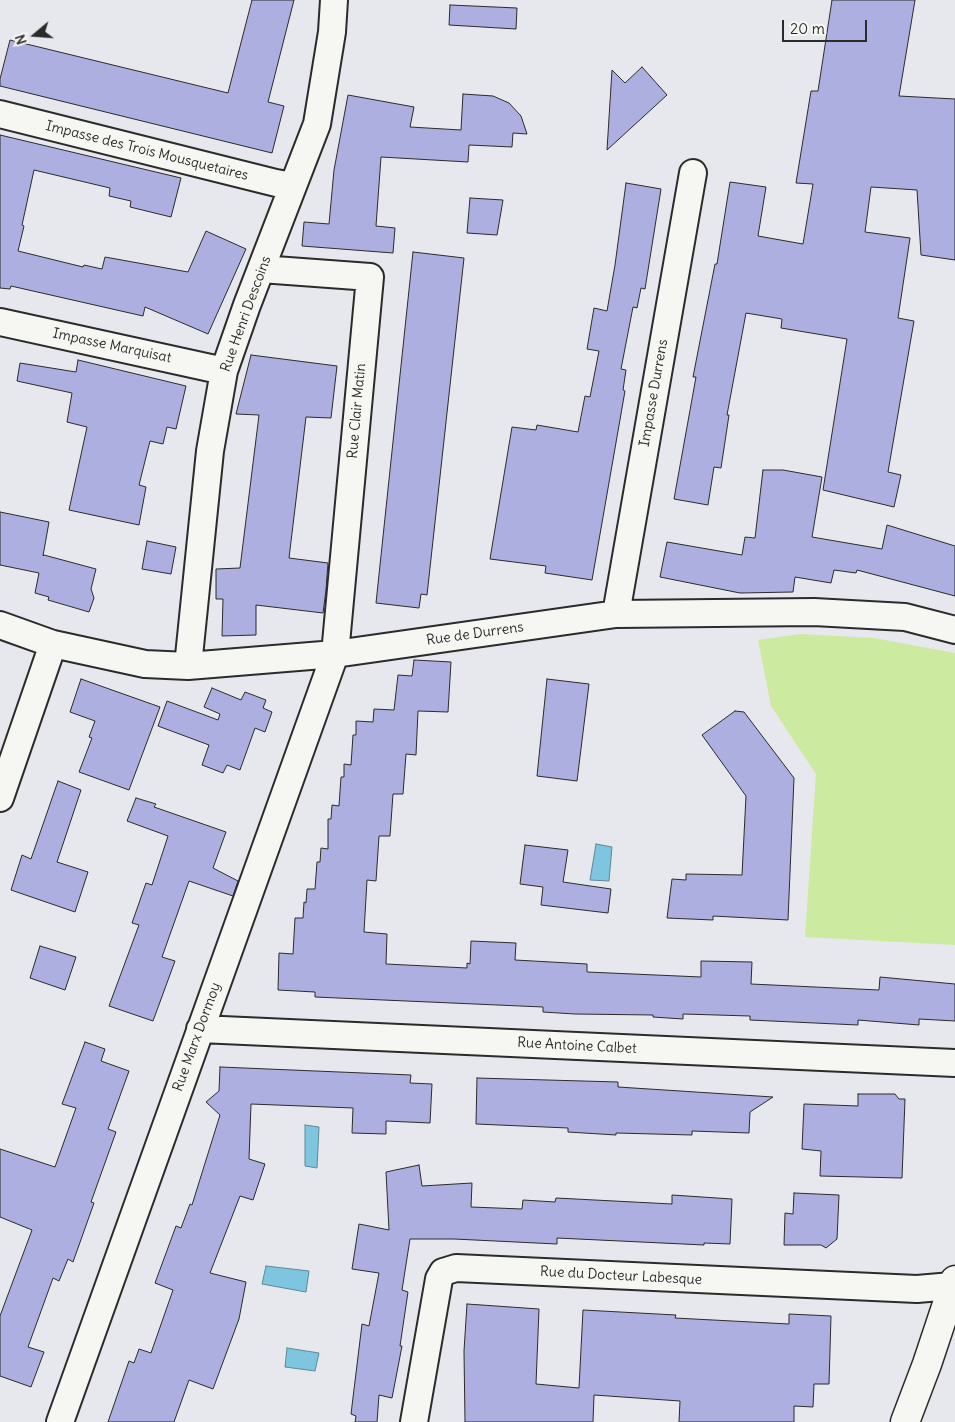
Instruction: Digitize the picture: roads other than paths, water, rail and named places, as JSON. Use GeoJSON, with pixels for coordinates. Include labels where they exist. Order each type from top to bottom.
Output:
{"type":"FeatureCollection","features":[{"type":"Feature","properties":{"kind":"main road"},"geometry":{"type":"LineString","coordinates":[[905,1422],[954,1283]]}},
{"type":"Feature","properties":{"kind":"street","name":"Rue Henri Descoins"},"geometry":{"type":"LineString","coordinates":[[188,666],[210,451],[224,371],[317,124],[332,32],[334,0]]}},
{"type":"Feature","properties":{"kind":"street","name":"Impasse des Trois Mousquetaires"},"geometry":{"type":"LineString","coordinates":[[0,114],[293,186]]}},
{"type":"Feature","properties":{"kind":"street","name":"Impasse Durrens"},"geometry":{"type":"LineString","coordinates":[[616,614],[693,172]]}},
{"type":"Feature","properties":{"kind":"street","name":"Rue Clair Matin"},"geometry":{"type":"LineString","coordinates":[[261,269],[370,277],[335,654]]}},
{"type":"Feature","properties":{"kind":"street","name":"Impasse Marquisat"},"geometry":{"type":"LineString","coordinates":[[0,322],[224,371]]}},
{"type":"Feature","properties":{"kind":"street","name":"Rue de Durrens"},"geometry":{"type":"LineString","coordinates":[[0,625],[53,644],[145,664],[188,666],[335,654],[616,614],[814,612],[905,617],[955,630]]}},
{"type":"Feature","properties":{"kind":"street"},"geometry":{"type":"LineString","coordinates":[[0,798],[53,644]]}},
{"type":"Feature","properties":{"kind":"street","name":"Rue Marx Dormoy"},"geometry":{"type":"LineString","coordinates":[[60,1422],[335,654]]}},
{"type":"Feature","properties":{"kind":"street","name":"Rue Antoine Calbet"},"geometry":{"type":"LineString","coordinates":[[200,1029],[955,1063]]}},
{"type":"Feature","properties":{"kind":"street","name":"Rue du Docteur Labesque"},"geometry":{"type":"LineString","coordinates":[[414,1422],[439,1279],[443,1272],[456,1268],[916,1289],[954,1283]]}},
{"type":"Feature","properties":{"kind":"water"},"geometry":{"type":"Polygon","coordinates":[[[596,844],[612,847],[609,881],[590,880],[596,844]]]}},
{"type":"Feature","properties":{"kind":"water"},"geometry":{"type":"Polygon","coordinates":[[[305,1125],[319,1127],[317,1168],[305,1166],[305,1125]]]}},
{"type":"Feature","properties":{"kind":"water"},"geometry":{"type":"Polygon","coordinates":[[[266,1266],[309,1271],[306,1292],[262,1284],[266,1266]]]}},
{"type":"Feature","properties":{"kind":"water"},"geometry":{"type":"Polygon","coordinates":[[[287,1348],[319,1353],[315,1371],[285,1367],[287,1348]]]}}]}
